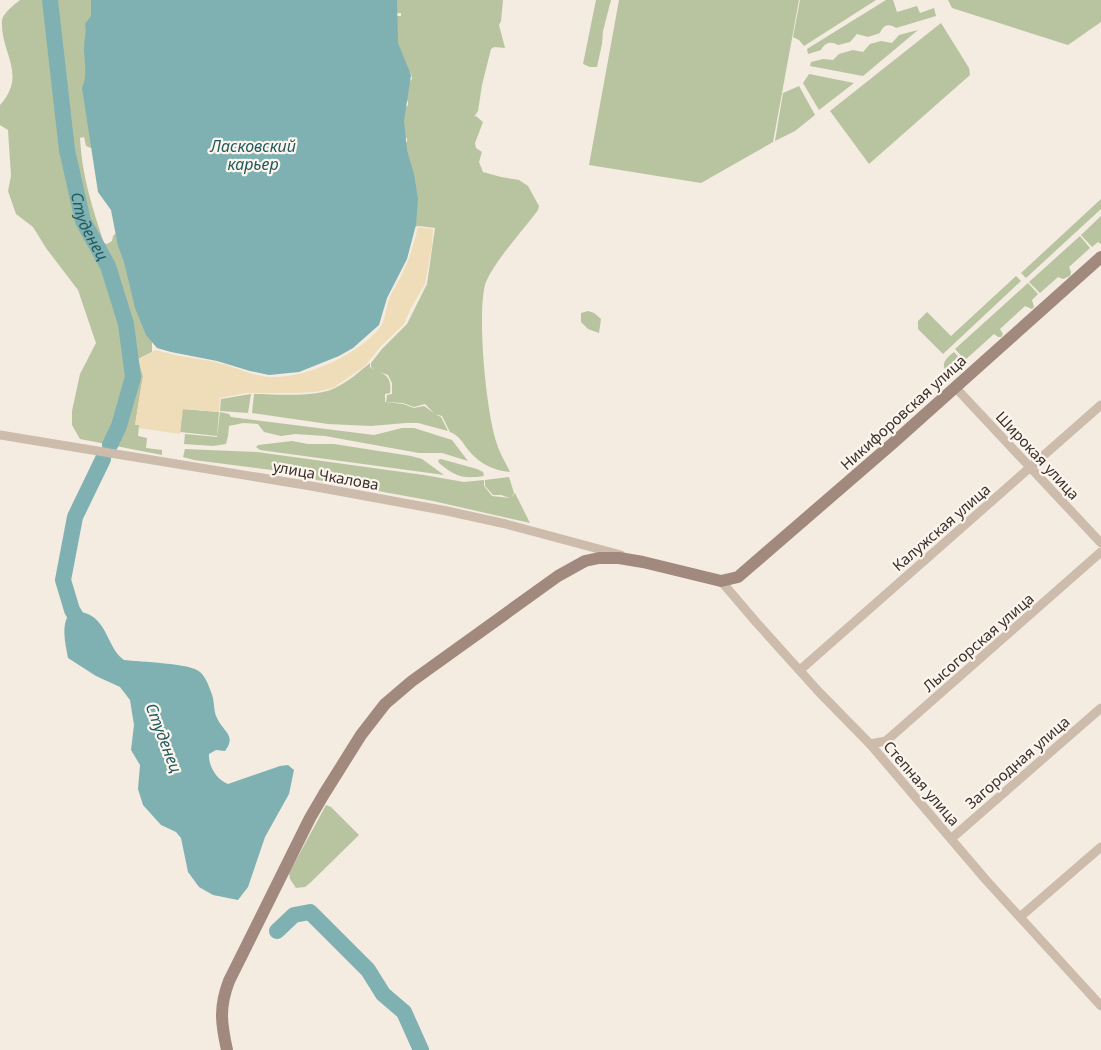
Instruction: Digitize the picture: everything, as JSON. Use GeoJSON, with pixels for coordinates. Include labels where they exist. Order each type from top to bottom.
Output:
{"type":"FeatureCollection","features":[{"type":"Feature","properties":{"kind":"main road","name":"Никифоровская улица"},"geometry":{"type":"LineString","coordinates":[[721,581],[738,577],[743,573],[886,450],[1101,257]]}},
{"type":"Feature","properties":{"kind":"main road"},"geometry":{"type":"LineString","coordinates":[[227,1050],[221,1020],[224,995],[229,981],[310,818],[361,735],[385,704],[412,680],[569,569],[586,561],[599,558],[619,558],[721,581]]}},
{"type":"Feature","properties":{"kind":"street","name":"Широкая улица"},"geometry":{"type":"LineString","coordinates":[[955,387],[1101,543]]}},
{"type":"Feature","properties":{"kind":"street","name":"Калужская улица"},"geometry":{"type":"LineString","coordinates":[[800,670],[1101,405]]}},
{"type":"Feature","properties":{"kind":"street","name":"улица Чкалова"},"geometry":{"type":"LineString","coordinates":[[0,435],[312,486],[447,511],[506,524],[643,562]]}},
{"type":"Feature","properties":{"kind":"street","name":"Лысогорская улица"},"geometry":{"type":"LineString","coordinates":[[870,744],[886,741],[1101,552]]}},
{"type":"Feature","properties":{"kind":"street","name":"Степная улица"},"geometry":{"type":"LineString","coordinates":[[721,581],[831,705],[870,744],[952,838],[962,853],[1099,1000]]}},
{"type":"Feature","properties":{"kind":"street","name":"Загородная улица"},"geometry":{"type":"LineString","coordinates":[[952,838],[1101,708]]}},
{"type":"Feature","properties":{"kind":"street"},"geometry":{"type":"LineString","coordinates":[[1020,917],[1101,847]]}},
{"type":"Feature","properties":{"kind":"green space"},"geometry":{"type":"Polygon","coordinates":[[[20,0],[108,0],[98,147],[91,148],[86,146],[84,137],[80,138],[81,152],[88,191],[104,243],[107,244],[112,241],[113,236],[119,230],[152,338],[152,352],[138,359],[143,376],[135,425],[139,425],[138,436],[147,438],[146,448],[162,450],[162,455],[80,439],[72,425],[72,411],[80,374],[96,343],[78,290],[46,248],[33,227],[16,214],[8,191],[11,176],[8,130],[0,125],[0,105],[8,94],[12,83],[12,73],[2,32],[2,20],[7,11],[20,0]]]}},
{"type":"Feature","properties":{"kind":"green space"},"geometry":{"type":"Polygon","coordinates":[[[391,0],[503,0],[499,25],[505,48],[494,47],[491,49],[478,111],[474,117],[476,116],[483,122],[475,143],[476,148],[482,152],[479,162],[483,172],[519,180],[528,186],[539,206],[538,210],[494,267],[485,285],[483,299],[482,341],[489,410],[497,444],[510,472],[487,466],[477,459],[459,437],[450,432],[442,416],[435,414],[441,417],[448,431],[418,423],[371,426],[328,424],[252,413],[254,394],[295,395],[317,393],[340,386],[370,363],[370,367],[375,370],[371,367],[371,363],[407,324],[427,284],[435,228],[413,227],[400,142],[407,142],[407,138],[401,138],[405,108],[408,105],[406,98],[409,82],[412,79],[411,73],[397,69],[395,16],[401,16],[401,13],[396,13],[391,0]],[[380,372],[388,378],[390,383],[390,393],[385,394],[385,402],[403,404],[414,408],[424,406],[434,413],[425,404],[414,407],[403,403],[386,402],[387,395],[392,394],[392,383],[388,375],[380,372]]]}},
{"type":"Feature","properties":{"kind":"green space"},"geometry":{"type":"Polygon","coordinates":[[[596,0],[611,0],[597,67],[590,67],[583,64],[596,0]]]}},
{"type":"Feature","properties":{"kind":"green space"},"geometry":{"type":"Polygon","coordinates":[[[619,0],[799,0],[773,142],[701,183],[589,165],[619,0]]]}},
{"type":"Feature","properties":{"kind":"green space"},"geometry":{"type":"Polygon","coordinates":[[[800,0],[876,0],[804,46],[793,37],[800,0]]]}},
{"type":"Feature","properties":{"kind":"green space"},"geometry":{"type":"Polygon","coordinates":[[[886,0],[893,0],[897,12],[917,6],[920,13],[934,8],[936,16],[896,28],[886,26],[880,33],[868,37],[857,34],[850,42],[838,45],[828,43],[821,50],[808,54],[807,49],[886,0]]]}},
{"type":"Feature","properties":{"kind":"green space"},"geometry":{"type":"Polygon","coordinates":[[[948,0],[1101,0],[1101,22],[1068,45],[952,8],[948,0]]]}},
{"type":"Feature","properties":{"kind":"green space"},"geometry":{"type":"Polygon","coordinates":[[[941,23],[969,68],[970,75],[869,164],[830,111],[941,23]]]}},
{"type":"Feature","properties":{"kind":"green space"},"geometry":{"type":"Polygon","coordinates":[[[918,30],[863,76],[810,66],[811,62],[823,59],[833,60],[839,54],[853,50],[863,52],[870,44],[881,41],[892,43],[899,35],[918,30]]]}},
{"type":"Feature","properties":{"kind":"green space"},"geometry":{"type":"Polygon","coordinates":[[[809,74],[854,83],[819,110],[803,83],[809,74]]]}},
{"type":"Feature","properties":{"kind":"green space"},"geometry":{"type":"Polygon","coordinates":[[[799,86],[815,115],[795,131],[775,141],[783,93],[799,86]]]}},
{"type":"Feature","properties":{"kind":"green space"},"geometry":{"type":"Polygon","coordinates":[[[1101,199],[1101,209],[1026,278],[1021,273],[1101,199]]]}},
{"type":"Feature","properties":{"kind":"green space"},"geometry":{"type":"Polygon","coordinates":[[[1101,216],[1101,244],[1098,242],[1092,247],[1081,235],[1101,216]]]}},
{"type":"Feature","properties":{"kind":"green space"},"geometry":{"type":"Polygon","coordinates":[[[1080,236],[1090,248],[1069,267],[1070,276],[1063,279],[1058,277],[1040,293],[1029,282],[1080,236]]]}},
{"type":"Feature","properties":{"kind":"green space"},"geometry":{"type":"Polygon","coordinates":[[[1016,276],[1021,281],[943,354],[918,329],[918,321],[927,312],[951,336],[1016,276]]]}},
{"type":"Feature","properties":{"kind":"green space"},"geometry":{"type":"Polygon","coordinates":[[[1028,283],[1038,294],[1032,300],[1034,307],[1032,309],[1025,306],[1000,329],[1003,334],[1001,337],[994,334],[965,360],[955,349],[1028,283]]]}},
{"type":"Feature","properties":{"kind":"green space"},"geometry":{"type":"Polygon","coordinates":[[[588,311],[601,319],[599,333],[588,329],[581,322],[581,313],[588,311]]]}},
{"type":"Feature","properties":{"kind":"green space"},"geometry":{"type":"Polygon","coordinates":[[[954,352],[965,364],[954,375],[951,375],[944,368],[944,363],[954,352]]]}},
{"type":"Feature","properties":{"kind":"green space"},"geometry":{"type":"Polygon","coordinates":[[[251,394],[248,413],[220,411],[221,399],[251,394]]]}},
{"type":"Feature","properties":{"kind":"green space"},"geometry":{"type":"Polygon","coordinates":[[[182,409],[219,412],[217,436],[180,432],[182,409]]]}},
{"type":"Feature","properties":{"kind":"green space"},"geometry":{"type":"Polygon","coordinates":[[[220,412],[229,414],[231,417],[374,435],[402,428],[414,428],[452,440],[468,461],[442,453],[419,453],[325,436],[295,434],[281,436],[264,432],[258,424],[243,423],[229,426],[226,444],[213,446],[184,444],[185,434],[217,437],[220,412]]]}},
{"type":"Feature","properties":{"kind":"green space"},"geometry":{"type":"Polygon","coordinates":[[[292,441],[308,444],[334,444],[411,456],[422,459],[444,475],[260,450],[256,447],[258,445],[292,441]]]}},
{"type":"Feature","properties":{"kind":"green space"},"geometry":{"type":"Polygon","coordinates":[[[185,449],[257,452],[464,482],[484,480],[484,486],[492,496],[510,498],[493,495],[485,486],[485,480],[509,477],[514,493],[511,498],[515,493],[530,523],[433,501],[301,477],[296,473],[194,460],[183,457],[185,449]]]}},
{"type":"Feature","properties":{"kind":"green space"},"geometry":{"type":"Polygon","coordinates":[[[441,459],[477,469],[483,472],[484,476],[460,476],[439,463],[438,460],[441,459]]]}},
{"type":"Feature","properties":{"kind":"green space"},"geometry":{"type":"Polygon","coordinates":[[[326,805],[331,807],[359,835],[310,883],[305,887],[296,888],[290,879],[289,873],[326,805]]]}},
{"type":"Feature","properties":{"kind":"sand"},"geometry":{"type":"Polygon","coordinates":[[[418,227],[433,229],[425,284],[404,324],[381,346],[365,366],[333,388],[315,392],[246,393],[220,398],[219,412],[183,409],[180,434],[139,428],[139,425],[135,425],[143,376],[138,359],[156,350],[215,362],[256,375],[284,377],[331,363],[360,346],[383,323],[390,297],[410,257],[418,227]]]}},
{"type":"Feature","properties":{"kind":"water","name":"Ласковский карьер"},"geometry":{"type":"Polygon","coordinates":[[[91,0],[397,0],[398,43],[411,75],[404,121],[407,150],[414,174],[418,199],[416,225],[407,259],[387,298],[379,325],[353,348],[339,356],[299,372],[269,375],[157,348],[146,335],[135,308],[124,262],[118,246],[111,210],[98,192],[82,88],[85,73],[85,24],[91,16],[91,0]]]}},
{"type":"Feature","properties":{"kind":"water"},"geometry":{"type":"Polygon","coordinates":[[[72,610],[86,613],[95,618],[100,623],[114,649],[124,660],[164,663],[195,669],[202,674],[207,681],[212,695],[216,715],[228,734],[230,741],[225,751],[216,750],[209,754],[212,768],[224,782],[228,784],[280,766],[288,765],[294,770],[289,794],[265,837],[248,887],[238,900],[213,895],[199,887],[188,872],[181,838],[176,832],[161,825],[143,805],[138,789],[140,765],[131,750],[134,725],[130,700],[120,687],[96,676],[68,658],[65,627],[68,615],[72,610]]]}},
{"type":"Feature","properties":{"kind":"waterway","name":"Студенец"},"geometry":{"type":"LineString","coordinates":[[50,0],[67,150],[83,221],[108,266],[126,324],[133,377],[119,426],[110,445]]}},
{"type":"Feature","properties":{"kind":"waterway","name":"Студенец"},"geometry":{"type":"LineString","coordinates":[[83,628],[72,610],[63,580],[75,517],[103,459]]}},
{"type":"Feature","properties":{"kind":"waterway","name":"Студенец"},"geometry":{"type":"LineString","coordinates":[[277,931],[294,915],[310,912],[368,970],[383,994],[404,1012],[421,1050]]}}]}
